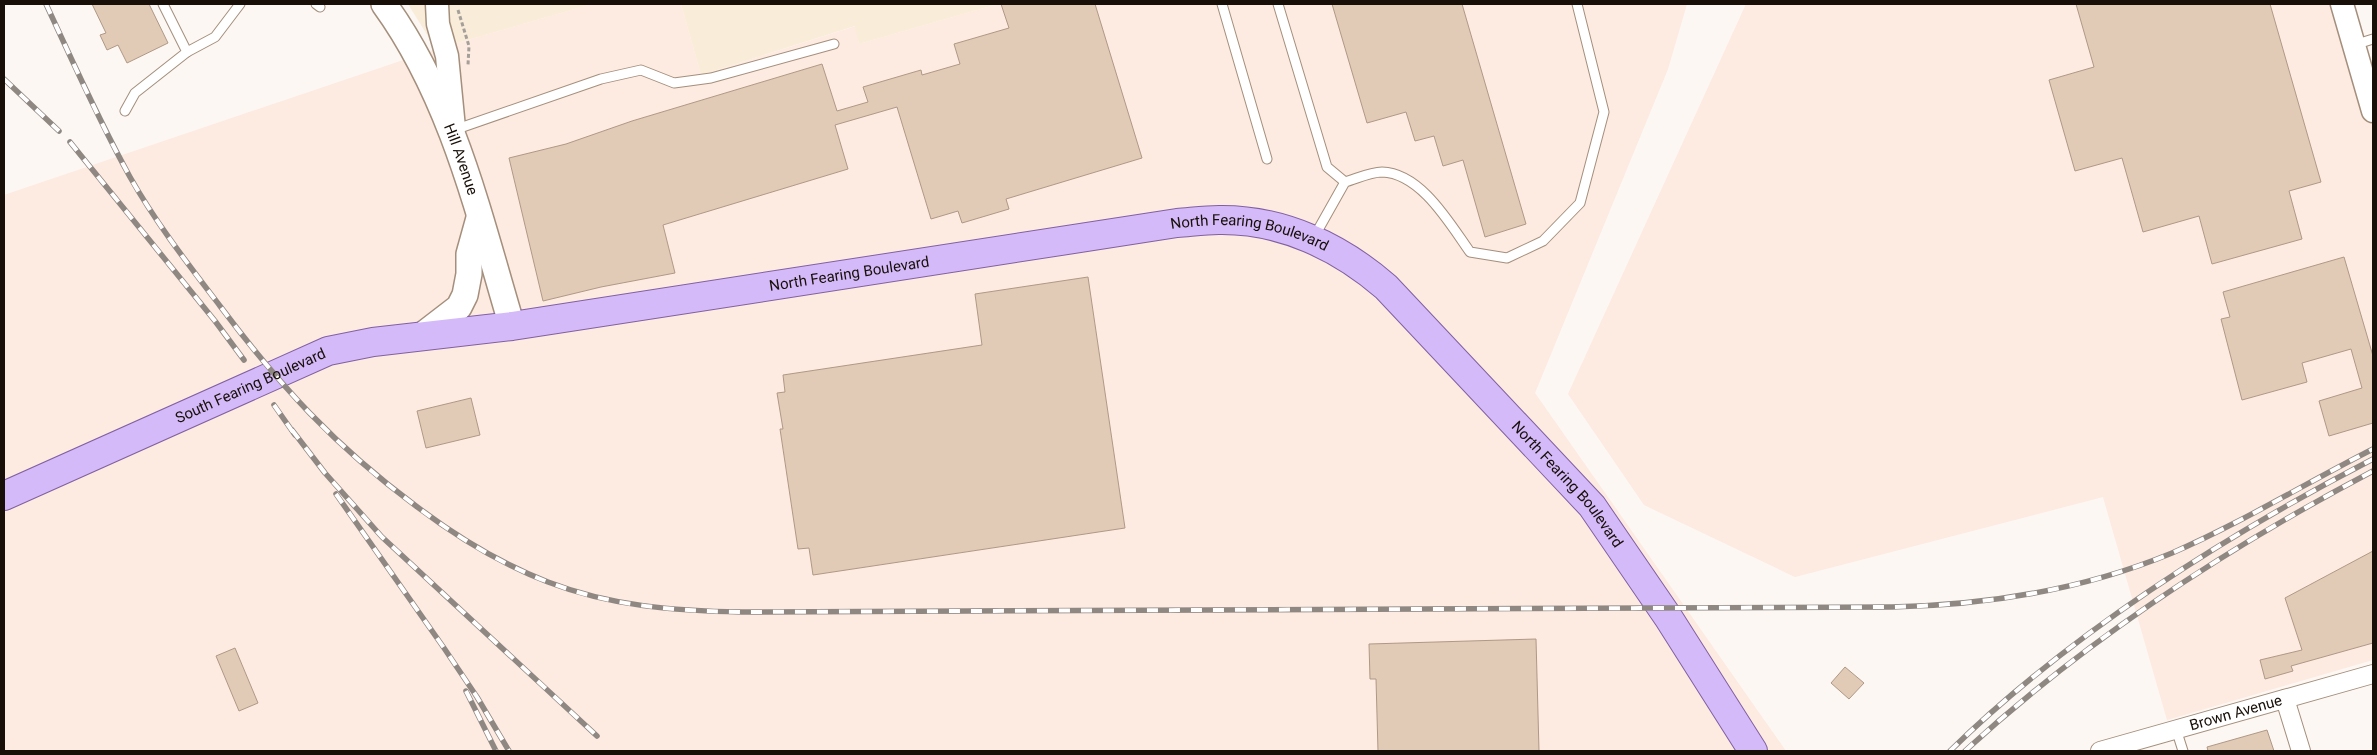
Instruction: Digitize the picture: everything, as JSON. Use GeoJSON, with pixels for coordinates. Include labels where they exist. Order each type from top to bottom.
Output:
{"type":"FeatureCollection","features":[{"type":"Feature","properties":{"kind":"main road","name":"Hill Avenue"},"geometry":{"type":"LineString","coordinates":[[384,4],[425,70],[454,133],[512,326]]}},
{"type":"Feature","properties":{"kind":"main road"},"geometry":{"type":"LineString","coordinates":[[420,337],[459,307],[466,295],[469,254],[480,218]]}},
{"type":"Feature","properties":{"kind":"main road","name":"North Fearing Boulevard"},"geometry":{"type":"LineString","coordinates":[[512,326],[1177,223],[1220,220],[1249,222],[1281,228],[1340,252],[1386,287],[1592,506],[1668,618],[1753,751]]}},
{"type":"Feature","properties":{"kind":"main road","name":"South Fearing Boulevard"},"geometry":{"type":"LineString","coordinates":[[4,496],[328,351],[512,326]]}},
{"type":"Feature","properties":{"kind":"street"},"geometry":{"type":"LineString","coordinates":[[437,4],[438,24],[447,56],[454,133]]}},
{"type":"Feature","properties":{"kind":"street"},"geometry":{"type":"LineString","coordinates":[[2342,4],[2364,42],[2373,111]]}},
{"type":"Feature","properties":{"kind":"street","name":"Brown Avenue"},"geometry":{"type":"LineString","coordinates":[[2100,751],[2373,674]]}},
{"type":"Feature","properties":{"kind":"street"},"geometry":{"type":"LineString","coordinates":[[2285,699],[2300,751]]}},
{"type":"Feature","properties":{"kind":"lane"},"geometry":{"type":"LineString","coordinates":[[164,4],[186,52]]}},
{"type":"Feature","properties":{"kind":"lane"},"geometry":{"type":"LineString","coordinates":[[125,111],[134,93],[186,52],[215,37],[240,4]]}},
{"type":"Feature","properties":{"kind":"lane"},"geometry":{"type":"LineString","coordinates":[[1222,4],[1267,159]]}},
{"type":"Feature","properties":{"kind":"lane"},"geometry":{"type":"LineString","coordinates":[[1278,4],[1327,167],[1345,182]]}},
{"type":"Feature","properties":{"kind":"lane"},"geometry":{"type":"LineString","coordinates":[[1312,239],[1345,182],[1380,172],[1400,175],[1437,204],[1470,252],[1508,258],[1543,241],[1580,202],[1604,112],[1577,4]]}},
{"type":"Feature","properties":{"kind":"lane"},"geometry":{"type":"LineString","coordinates":[[454,133],[601,78],[641,70],[674,83],[711,78],[834,44]]}},
{"type":"Feature","properties":{"kind":"lane"},"geometry":{"type":"LineString","coordinates":[[2176,729],[2183,751]]}},
{"type":"Feature","properties":{"kind":"shaded area"},"geometry":{"type":"Polygon","coordinates":[[[408,4],[592,4],[436,49],[408,4]]]}},
{"type":"Feature","properties":{"kind":"shaded area"},"geometry":{"type":"Polygon","coordinates":[[[592,4],[681,4],[701,75],[856,26],[859,44],[998,4],[1687,4],[1668,69],[1535,393],[1786,751],[4,751],[4,195],[436,49],[592,4]]]}},
{"type":"Feature","properties":{"kind":"shaded area"},"geometry":{"type":"Polygon","coordinates":[[[681,4],[998,4],[859,44],[855,26],[701,75],[681,4]]]}},
{"type":"Feature","properties":{"kind":"shaded area"},"geometry":{"type":"Polygon","coordinates":[[[1746,4],[2342,4],[2373,110],[2373,660],[2167,720],[2103,497],[1795,577],[1644,505],[1568,394],[1746,4]]]}},
{"type":"Feature","properties":{"kind":"building"},"geometry":{"type":"Polygon","coordinates":[[[92,4],[149,4],[168,43],[127,63],[118,45],[107,50],[100,35],[106,33],[92,4]]]}},
{"type":"Feature","properties":{"kind":"building"},"geometry":{"type":"Polygon","coordinates":[[[1001,4],[1095,4],[1142,158],[1006,199],[1009,209],[962,223],[958,211],[931,219],[897,107],[835,125],[848,169],[663,225],[675,273],[601,287],[543,301],[509,158],[566,144],[632,121],[822,64],[837,111],[868,102],[863,87],[921,70],[922,75],[960,64],[954,44],[1009,28],[1001,4]]]}},
{"type":"Feature","properties":{"kind":"building"},"geometry":{"type":"Polygon","coordinates":[[[1332,4],[1462,4],[1526,224],[1485,237],[1463,160],[1443,166],[1434,136],[1415,141],[1406,112],[1367,123],[1332,4]]]}},
{"type":"Feature","properties":{"kind":"building"},"geometry":{"type":"Polygon","coordinates":[[[2076,4],[2270,4],[2321,182],[2289,191],[2302,239],[2212,264],[2199,216],[2143,232],[2122,158],[2075,171],[2049,80],[2094,67],[2076,4]]]}},
{"type":"Feature","properties":{"kind":"building"},"geometry":{"type":"Polygon","coordinates":[[[2344,257],[2373,356],[2373,423],[2329,436],[2319,401],[2362,388],[2351,349],[2302,363],[2307,382],[2242,400],[2221,319],[2230,317],[2223,292],[2344,257]]]}},
{"type":"Feature","properties":{"kind":"building"},"geometry":{"type":"Polygon","coordinates":[[[1088,277],[1125,528],[813,575],[809,548],[798,549],[780,429],[783,429],[777,393],[785,392],[783,375],[982,345],[975,294],[1088,277]]]}},
{"type":"Feature","properties":{"kind":"building"},"geometry":{"type":"Polygon","coordinates":[[[471,398],[480,435],[426,448],[417,411],[471,398]]]}},
{"type":"Feature","properties":{"kind":"building"},"geometry":{"type":"Polygon","coordinates":[[[2373,551],[2373,643],[2291,666],[2293,671],[2265,679],[2260,660],[2302,650],[2285,598],[2373,551]]]}},
{"type":"Feature","properties":{"kind":"building"},"geometry":{"type":"Polygon","coordinates":[[[1536,639],[1539,751],[1378,751],[1376,679],[1370,679],[1369,644],[1536,639]]]}},
{"type":"Feature","properties":{"kind":"building"},"geometry":{"type":"Polygon","coordinates":[[[235,648],[258,703],[239,711],[216,656],[235,648]]]}},
{"type":"Feature","properties":{"kind":"building"},"geometry":{"type":"Polygon","coordinates":[[[1845,667],[1864,683],[1849,699],[1831,683],[1845,667]]]}},
{"type":"Feature","properties":{"kind":"building"},"geometry":{"type":"Polygon","coordinates":[[[2267,730],[2274,751],[2208,751],[2207,747],[2267,730]]]}},
{"type":"Feature","properties":{"kind":"railway"},"geometry":{"type":"LineString","coordinates":[[46,4],[86,91],[130,177],[161,227],[242,335],[310,414],[360,461],[431,517],[463,539],[530,575],[571,590],[619,602],[692,610],[742,612],[1892,607],[1963,603],[1999,599],[2069,586],[2138,566],[2172,553],[2223,529],[2373,449]]}},
{"type":"Feature","properties":{"kind":"railway"},"geometry":{"type":"LineString","coordinates":[[4,79],[59,131]]}},
{"type":"Feature","properties":{"kind":"railway"},"geometry":{"type":"LineString","coordinates":[[70,142],[215,321],[244,360]]}},
{"type":"Feature","properties":{"kind":"railway"},"geometry":{"type":"LineString","coordinates":[[274,405],[295,435]]}},
{"type":"Feature","properties":{"kind":"railway"},"geometry":{"type":"LineString","coordinates":[[292,430],[325,473],[382,537],[597,736]]}},
{"type":"Feature","properties":{"kind":"railway"},"geometry":{"type":"LineString","coordinates":[[1950,751],[1996,708],[2045,667],[2151,590],[2261,520],[2373,459]]}},
{"type":"Feature","properties":{"kind":"railway"},"geometry":{"type":"LineString","coordinates":[[1965,751],[2012,710],[2109,633],[2265,531],[2373,471]]}},
{"type":"Feature","properties":{"kind":"railway"},"geometry":{"type":"LineString","coordinates":[[336,494],[477,697],[509,751]]}},
{"type":"Feature","properties":{"kind":"railway"},"geometry":{"type":"LineString","coordinates":[[466,691],[496,751]]}}]}
